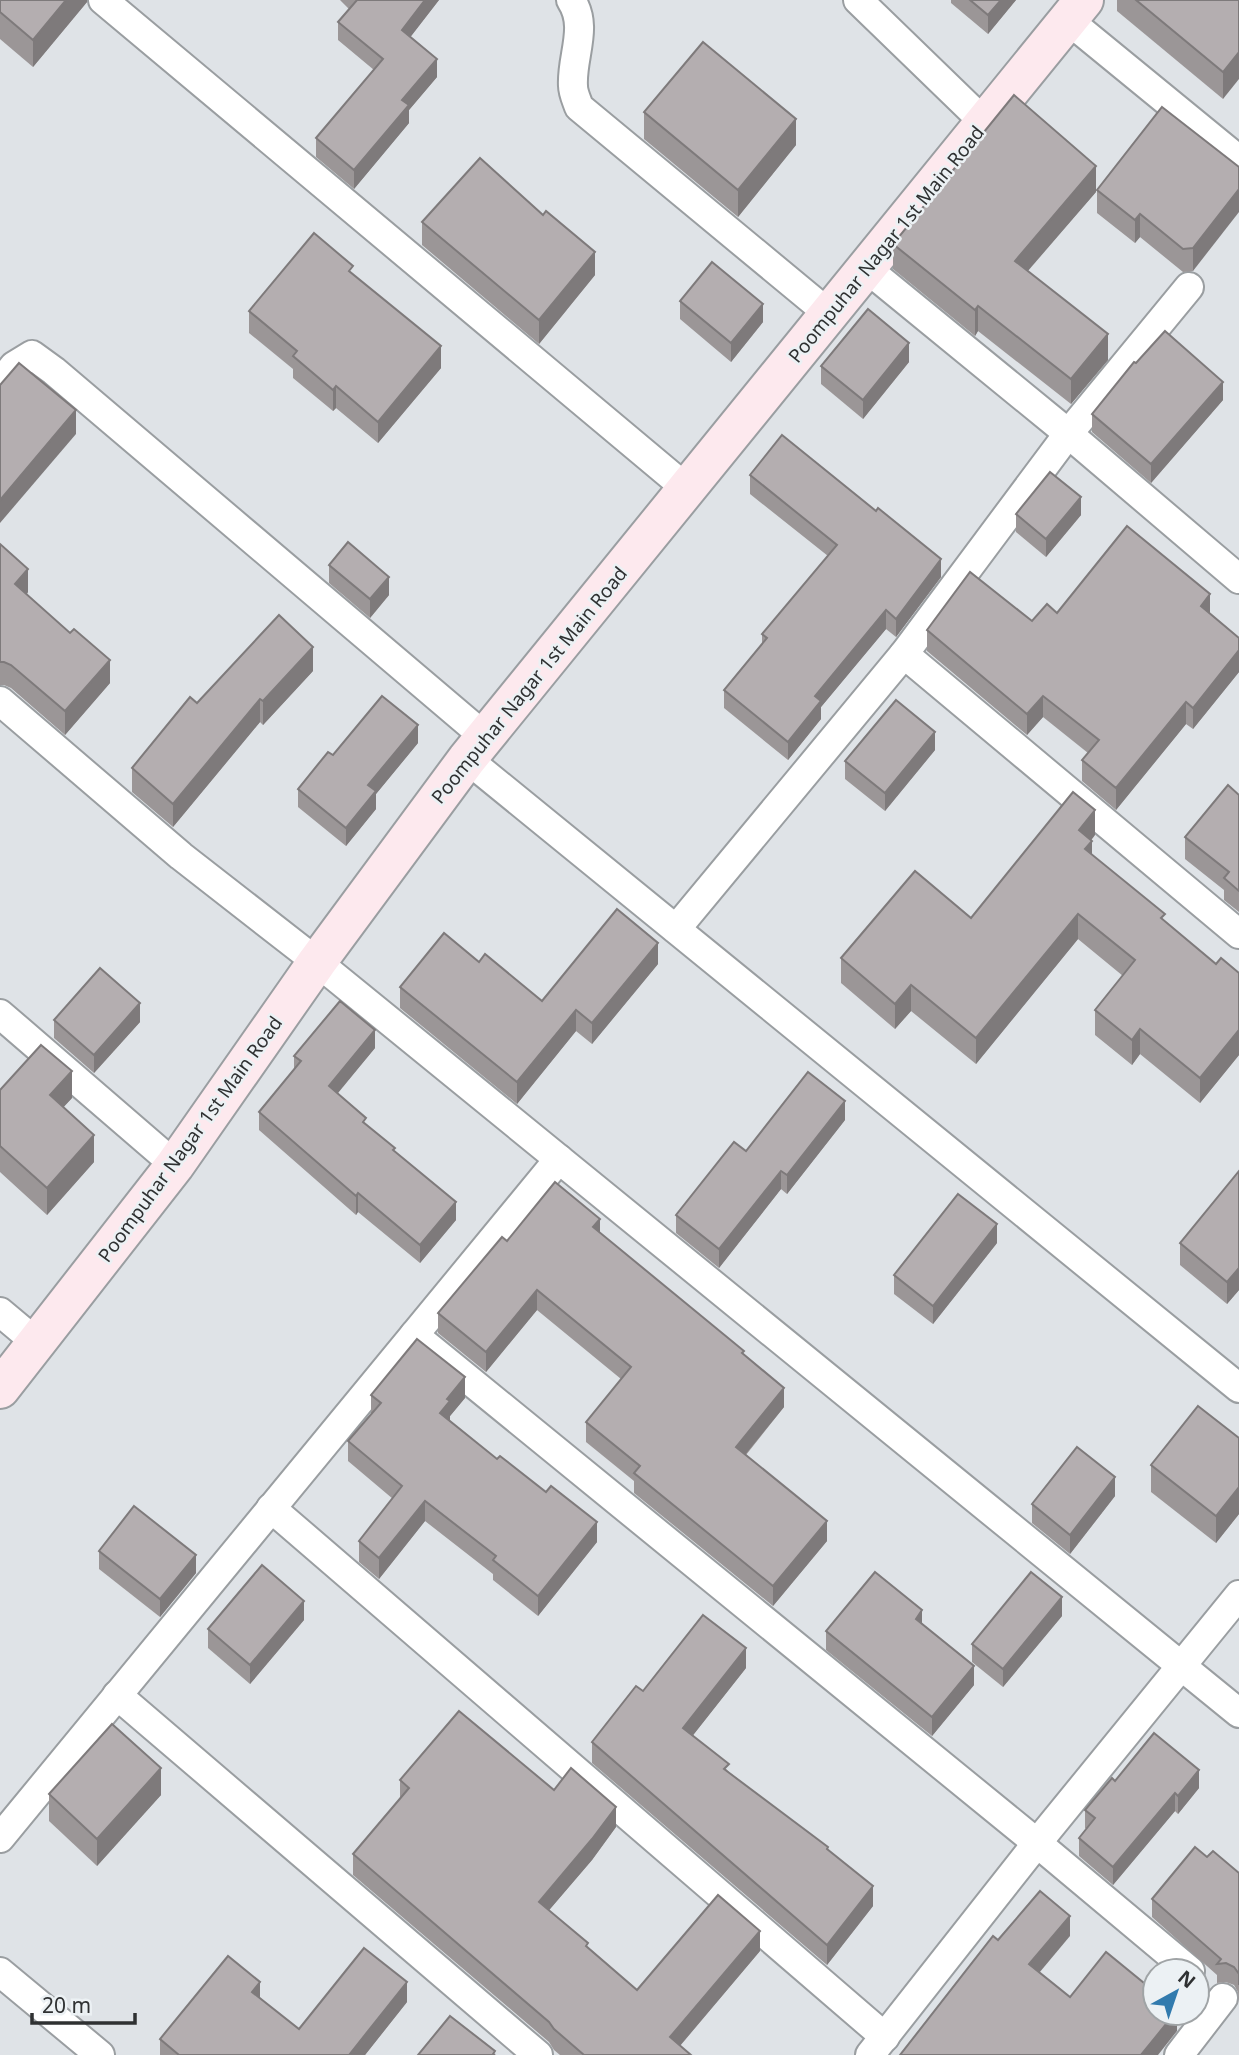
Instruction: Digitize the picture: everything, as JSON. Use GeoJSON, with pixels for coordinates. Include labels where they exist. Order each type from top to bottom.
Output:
{"type":"FeatureCollection","features":[{"type":"Feature","properties":{"kind":"main road","name":"Poompuhar Nagar 1st Main Road"},"geometry":{"type":"LineString","coordinates":[[0,1389],[176,1165],[317,962],[476,748],[1076,10]]}},
{"type":"Feature","properties":{"kind":"street"},"geometry":{"type":"LineString","coordinates":[[103,0],[687,489]]}},
{"type":"Feature","properties":{"kind":"street"},"geometry":{"type":"LineString","coordinates":[[570,0],[575,6],[580,34],[573,86],[579,107],[829,314]]}},
{"type":"Feature","properties":{"kind":"street"},"geometry":{"type":"LineString","coordinates":[[858,0],[985,123]]}},
{"type":"Feature","properties":{"kind":"street"},"geometry":{"type":"LineString","coordinates":[[1076,10],[1239,160]]}},
{"type":"Feature","properties":{"kind":"street"},"geometry":{"type":"LineString","coordinates":[[866,268],[1239,579]]}},
{"type":"Feature","properties":{"kind":"street"},"geometry":{"type":"LineString","coordinates":[[676,929],[904,654],[1068,434],[1189,287]]}},
{"type":"Feature","properties":{"kind":"street"},"geometry":{"type":"LineString","coordinates":[[0,383],[14,366],[32,355],[43,363],[676,929],[1239,1388]]}},
{"type":"Feature","properties":{"kind":"street"},"geometry":{"type":"LineString","coordinates":[[904,654],[1239,934]]}},
{"type":"Feature","properties":{"kind":"street"},"geometry":{"type":"LineString","coordinates":[[0,701],[181,856],[317,962],[1239,1713]]}},
{"type":"Feature","properties":{"kind":"street"},"geometry":{"type":"LineString","coordinates":[[0,1014],[176,1165]]}},
{"type":"Feature","properties":{"kind":"street"},"geometry":{"type":"LineString","coordinates":[[0,1838],[559,1159]]}},
{"type":"Feature","properties":{"kind":"street"},"geometry":{"type":"LineString","coordinates":[[0,1311],[37,1343]]}},
{"type":"Feature","properties":{"kind":"street"},"geometry":{"type":"LineString","coordinates":[[414,1335],[1173,1957]]}},
{"type":"Feature","properties":{"kind":"street"},"geometry":{"type":"LineString","coordinates":[[271,1508],[878,2046],[1037,1843],[1239,1595]]}},
{"type":"Feature","properties":{"kind":"street"},"geometry":{"type":"LineString","coordinates":[[117,1695],[538,2055]]}},
{"type":"Feature","properties":{"kind":"street"},"geometry":{"type":"LineString","coordinates":[[0,1972],[100,2055]]}},
{"type":"Feature","properties":{"kind":"street"},"geometry":{"type":"LineString","coordinates":[[1179,2055],[1231,2005],[1211,1989]]}},
{"type":"Feature","properties":{"kind":"building"},"geometry":{"type":"Polygon","coordinates":[[[0,0],[66,0],[33,40],[0,12],[0,0]]]}},
{"type":"Feature","properties":{"kind":"building"},"geometry":{"type":"Polygon","coordinates":[[[357,0],[425,0],[402,30],[437,59],[402,100],[409,105],[354,170],[316,138],[383,59],[338,22],[357,0]]]}},
{"type":"Feature","properties":{"kind":"building"},"geometry":{"type":"Polygon","coordinates":[[[970,0],[1001,0],[988,15],[970,0]]]}},
{"type":"Feature","properties":{"kind":"building"},"geometry":{"type":"Polygon","coordinates":[[[1136,0],[1239,0],[1239,52],[1223,72],[1136,0]]]}},
{"type":"Feature","properties":{"kind":"building"},"geometry":{"type":"Polygon","coordinates":[[[703,42],[796,119],[738,190],[644,112],[703,42]]]}},
{"type":"Feature","properties":{"kind":"building"},"geometry":{"type":"Polygon","coordinates":[[[1014,95],[1096,166],[1015,261],[1108,334],[1071,379],[978,306],[975,310],[893,244],[1014,95]]]}},
{"type":"Feature","properties":{"kind":"building"},"geometry":{"type":"Polygon","coordinates":[[[1162,107],[1239,167],[1239,189],[1193,248],[1183,249],[1140,214],[1135,220],[1097,190],[1162,107]]]}},
{"type":"Feature","properties":{"kind":"building"},"geometry":{"type":"Polygon","coordinates":[[[480,158],[543,215],[546,211],[595,252],[539,320],[422,222],[480,158]]]}},
{"type":"Feature","properties":{"kind":"building"},"geometry":{"type":"Polygon","coordinates":[[[314,233],[353,266],[349,271],[441,346],[378,422],[336,386],[333,390],[293,356],[297,351],[249,311],[314,233]]]}},
{"type":"Feature","properties":{"kind":"building"},"geometry":{"type":"Polygon","coordinates":[[[712,262],[763,304],[731,343],[680,301],[712,262]]]}},
{"type":"Feature","properties":{"kind":"building"},"geometry":{"type":"Polygon","coordinates":[[[868,309],[909,343],[863,400],[821,366],[868,309]]]}},
{"type":"Feature","properties":{"kind":"building"},"geometry":{"type":"Polygon","coordinates":[[[1165,331],[1223,382],[1151,464],[1092,414],[1134,362],[1136,363],[1165,331]]]}},
{"type":"Feature","properties":{"kind":"building"},"geometry":{"type":"Polygon","coordinates":[[[19,363],[76,410],[0,500],[0,385],[19,363]]]}},
{"type":"Feature","properties":{"kind":"building"},"geometry":{"type":"Polygon","coordinates":[[[782,435],[876,511],[878,508],[941,559],[896,619],[886,610],[815,696],[821,701],[788,742],[724,690],[767,638],[762,634],[837,545],[750,475],[782,435]]]}},
{"type":"Feature","properties":{"kind":"building"},"geometry":{"type":"Polygon","coordinates":[[[1050,472],[1081,497],[1046,539],[1016,514],[1050,472]]]}},
{"type":"Feature","properties":{"kind":"building"},"geometry":{"type":"Polygon","coordinates":[[[1127,526],[1210,594],[1201,606],[1239,638],[1239,650],[1193,708],[1186,702],[1116,788],[1082,760],[1099,740],[1043,696],[1027,714],[927,630],[970,572],[1032,621],[1047,604],[1057,613],[1127,526]]]}},
{"type":"Feature","properties":{"kind":"building"},"geometry":{"type":"Polygon","coordinates":[[[348,542],[389,577],[370,599],[329,565],[348,542]]]}},
{"type":"Feature","properties":{"kind":"building"},"geometry":{"type":"Polygon","coordinates":[[[0,544],[28,569],[15,584],[70,633],[74,629],[110,660],[65,711],[11,665],[0,662],[0,544]]]}},
{"type":"Feature","properties":{"kind":"building"},"geometry":{"type":"Polygon","coordinates":[[[279,615],[313,647],[263,701],[260,699],[173,804],[132,768],[190,697],[197,703],[279,615]]]}},
{"type":"Feature","properties":{"kind":"building"},"geometry":{"type":"Polygon","coordinates":[[[382,696],[418,725],[368,785],[376,791],[346,828],[298,789],[328,752],[333,755],[382,696]]]}},
{"type":"Feature","properties":{"kind":"building"},"geometry":{"type":"Polygon","coordinates":[[[896,700],[935,732],[885,793],[845,761],[896,700]]]}},
{"type":"Feature","properties":{"kind":"building"},"geometry":{"type":"Polygon","coordinates":[[[1228,785],[1239,795],[1239,891],[1224,878],[1229,872],[1185,837],[1228,785]]]}},
{"type":"Feature","properties":{"kind":"building"},"geometry":{"type":"Polygon","coordinates":[[[1073,792],[1095,810],[1079,830],[1092,841],[1085,849],[1165,914],[1161,918],[1216,964],[1221,958],[1239,973],[1239,1030],[1200,1078],[1140,1029],[1132,1040],[1095,1010],[1135,960],[1078,914],[976,1038],[911,985],[895,1004],[841,958],[915,871],[971,918],[1073,792]]]}},
{"type":"Feature","properties":{"kind":"building"},"geometry":{"type":"Polygon","coordinates":[[[617,909],[658,943],[592,1023],[576,1010],[517,1082],[400,987],[444,933],[479,962],[485,954],[542,1001],[617,909]]]}},
{"type":"Feature","properties":{"kind":"building"},"geometry":{"type":"Polygon","coordinates":[[[100,968],[140,1003],[94,1055],[54,1020],[100,968]]]}},
{"type":"Feature","properties":{"kind":"building"},"geometry":{"type":"Polygon","coordinates":[[[340,1001],[375,1030],[329,1086],[366,1118],[363,1122],[395,1148],[393,1150],[456,1202],[420,1245],[358,1193],[356,1196],[259,1112],[301,1061],[294,1056],[340,1001]]]}},
{"type":"Feature","properties":{"kind":"building"},"geometry":{"type":"Polygon","coordinates":[[[41,1045],[72,1071],[50,1095],[94,1135],[47,1188],[0,1146],[0,1090],[41,1045]]]}},
{"type":"Feature","properties":{"kind":"building"},"geometry":{"type":"Polygon","coordinates":[[[808,1072],[845,1101],[787,1175],[781,1171],[719,1249],[676,1215],[734,1142],[746,1151],[808,1072]]]}},
{"type":"Feature","properties":{"kind":"building"},"geometry":{"type":"Polygon","coordinates":[[[1239,1171],[1239,1268],[1227,1282],[1180,1243],[1239,1171]]]}},
{"type":"Feature","properties":{"kind":"building"},"geometry":{"type":"Polygon","coordinates":[[[555,1182],[600,1219],[593,1227],[744,1351],[742,1353],[784,1388],[736,1447],[827,1521],[773,1586],[634,1473],[640,1466],[586,1422],[631,1367],[537,1290],[486,1352],[438,1313],[502,1237],[507,1241],[555,1182]]]}},
{"type":"Feature","properties":{"kind":"building"},"geometry":{"type":"Polygon","coordinates":[[[958,1194],[997,1224],[933,1306],[894,1275],[958,1194]]]}},
{"type":"Feature","properties":{"kind":"building"},"geometry":{"type":"Polygon","coordinates":[[[417,1339],[465,1377],[447,1399],[450,1401],[440,1413],[497,1459],[500,1456],[546,1492],[551,1486],[597,1522],[538,1596],[493,1560],[496,1556],[425,1501],[379,1558],[359,1541],[402,1486],[348,1441],[381,1403],[371,1395],[417,1339]]]}},
{"type":"Feature","properties":{"kind":"building"},"geometry":{"type":"Polygon","coordinates":[[[1198,1406],[1239,1438],[1239,1487],[1216,1516],[1151,1465],[1198,1406]]]}},
{"type":"Feature","properties":{"kind":"building"},"geometry":{"type":"Polygon","coordinates":[[[1077,1447],[1115,1477],[1070,1535],[1032,1504],[1077,1447]]]}},
{"type":"Feature","properties":{"kind":"building"},"geometry":{"type":"Polygon","coordinates":[[[134,1506],[196,1555],[160,1599],[99,1551],[134,1506]]]}},
{"type":"Feature","properties":{"kind":"building"},"geometry":{"type":"Polygon","coordinates":[[[262,1565],[304,1601],[250,1665],[208,1629],[262,1565]]]}},
{"type":"Feature","properties":{"kind":"building"},"geometry":{"type":"Polygon","coordinates":[[[875,1572],[922,1610],[916,1619],[974,1666],[932,1717],[826,1631],[875,1572]]]}},
{"type":"Feature","properties":{"kind":"building"},"geometry":{"type":"Polygon","coordinates":[[[1031,1572],[1062,1597],[1003,1669],[972,1644],[1031,1572]]]}},
{"type":"Feature","properties":{"kind":"building"},"geometry":{"type":"Polygon","coordinates":[[[703,1615],[746,1648],[683,1728],[729,1764],[724,1769],[828,1847],[827,1849],[873,1886],[827,1945],[592,1742],[636,1686],[643,1691],[703,1615]]]}},
{"type":"Feature","properties":{"kind":"building"},"geometry":{"type":"Polygon","coordinates":[[[459,1711],[554,1790],[571,1768],[616,1807],[539,1902],[588,1943],[586,1946],[637,1990],[718,1895],[760,1931],[670,2037],[691,2055],[584,2055],[353,1854],[409,1788],[400,1780],[459,1711]]]}},
{"type":"Feature","properties":{"kind":"building"},"geometry":{"type":"Polygon","coordinates":[[[112,1724],[161,1768],[97,1839],[49,1794],[112,1724]]]}},
{"type":"Feature","properties":{"kind":"building"},"geometry":{"type":"Polygon","coordinates":[[[1154,1733],[1199,1770],[1178,1796],[1175,1793],[1113,1867],[1079,1838],[1095,1818],[1085,1810],[1112,1778],[1115,1781],[1154,1733]]]}},
{"type":"Feature","properties":{"kind":"building"},"geometry":{"type":"Polygon","coordinates":[[[1195,1847],[1207,1857],[1213,1851],[1239,1873],[1239,1974],[1234,1967],[1226,1963],[1217,1964],[1221,1959],[1152,1899],[1195,1847]]]}},
{"type":"Feature","properties":{"kind":"building"},"geometry":{"type":"Polygon","coordinates":[[[1040,1891],[1070,1916],[1029,1964],[1070,1997],[1106,1952],[1141,1981],[1141,2027],[1164,2027],[1141,2055],[900,2055],[993,1936],[998,1940],[1040,1891]]]}},
{"type":"Feature","properties":{"kind":"building"},"geometry":{"type":"Polygon","coordinates":[[[364,1948],[407,1982],[349,2055],[179,2055],[160,2039],[228,1956],[260,1982],[252,1992],[299,2029],[364,1948]]]}},
{"type":"Feature","properties":{"kind":"building"},"geometry":{"type":"Polygon","coordinates":[[[450,2016],[495,2051],[495,2055],[418,2055],[450,2016]]]}}]}
